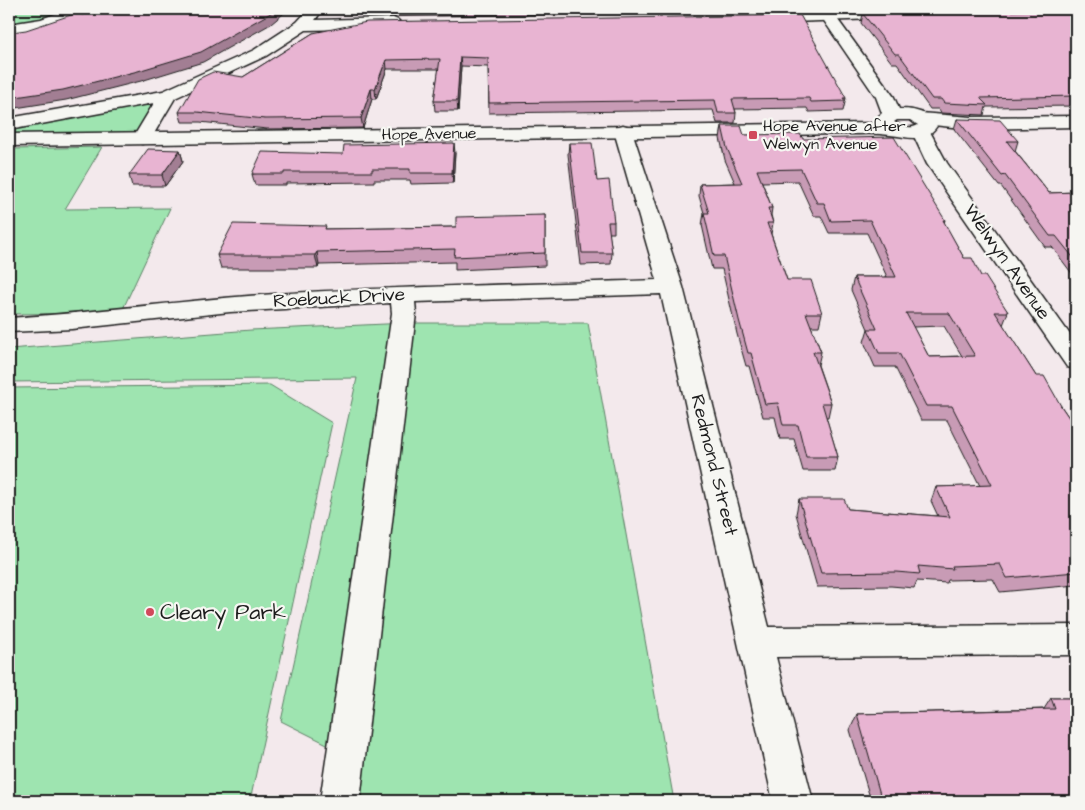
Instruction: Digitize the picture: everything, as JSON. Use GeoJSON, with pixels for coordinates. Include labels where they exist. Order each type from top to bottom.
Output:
{"type":"FeatureCollection","features":[{"type":"Feature","properties":{"kind":"street"},"geometry":{"type":"LineString","coordinates":[[9,29],[26,27],[66,16],[80,9]]}},
{"type":"Feature","properties":{"kind":"street"},"geometry":{"type":"LineString","coordinates":[[9,124],[168,95],[260,53],[302,25],[316,9]]}},
{"type":"Feature","properties":{"kind":"street"},"geometry":{"type":"LineString","coordinates":[[751,18],[826,13],[917,15]]}},
{"type":"Feature","properties":{"kind":"street","name":"Welwyn Avenue"},"geometry":{"type":"LineString","coordinates":[[826,13],[885,97],[937,164],[1076,361]]}},
{"type":"Feature","properties":{"kind":"street"},"geometry":{"type":"LineString","coordinates":[[302,25],[412,23]]}},
{"type":"Feature","properties":{"kind":"street"},"geometry":{"type":"LineString","coordinates":[[142,138],[168,95]]}},
{"type":"Feature","properties":{"kind":"street","name":"Hope Avenue"},"geometry":{"type":"LineString","coordinates":[[9,140],[850,128],[907,124],[1076,122]]}},
{"type":"Feature","properties":{"kind":"street","name":"Redmond Street"},"geometry":{"type":"LineString","coordinates":[[623,131],[671,287],[792,801]]}},
{"type":"Feature","properties":{"kind":"street","name":"Roebuck Drive"},"geometry":{"type":"LineString","coordinates":[[9,325],[65,323],[259,302],[671,287]]}},
{"type":"Feature","properties":{"kind":"street"},"geometry":{"type":"LineString","coordinates":[[340,801],[404,313],[403,296]]}},
{"type":"Feature","properties":{"kind":"street"},"geometry":{"type":"LineString","coordinates":[[756,642],[1076,640]]}},
{"type":"Feature","properties":{"kind":"green space"},"geometry":{"type":"Polygon","coordinates":[[[9,9],[76,9],[43,22],[9,28],[9,9]]]}},
{"type":"Feature","properties":{"kind":"green space"},"geometry":{"type":"Polygon","coordinates":[[[157,101],[138,132],[9,134],[9,129],[157,101]]]}},
{"type":"Feature","properties":{"kind":"green space"},"geometry":{"type":"Polygon","coordinates":[[[102,147],[65,209],[170,208],[121,313],[9,314],[9,154],[13,149],[102,147]]]}},
{"type":"Feature","properties":{"kind":"green space"},"geometry":{"type":"Polygon","coordinates":[[[408,323],[588,323],[674,801],[346,801],[343,752],[281,721],[357,378],[9,382],[9,349],[251,330],[408,323]]]}},
{"type":"Feature","properties":{"kind":"green space","name":"Cleary Park"},"geometry":{"type":"Polygon","coordinates":[[[270,385],[332,423],[250,801],[9,801],[9,388],[270,385]]]}},
{"type":"Feature","properties":{"kind":"building"},"geometry":{"type":"Polygon","coordinates":[[[98,9],[276,9],[201,52],[138,71],[63,90],[9,98],[9,35],[12,32],[26,30],[77,13],[83,15],[98,9]]]}},
{"type":"Feature","properties":{"kind":"building"},"geometry":{"type":"Polygon","coordinates":[[[1076,10],[1076,96],[980,98],[987,105],[944,103],[941,99],[932,99],[899,54],[895,54],[863,14],[1076,10]]]}},
{"type":"Feature","properties":{"kind":"building"},"geometry":{"type":"Polygon","coordinates":[[[800,15],[846,98],[843,98],[845,101],[811,102],[809,98],[732,99],[736,113],[718,113],[715,100],[489,103],[488,58],[460,57],[457,101],[434,101],[440,59],[386,60],[375,89],[371,89],[361,118],[265,119],[179,112],[198,79],[213,72],[243,77],[313,33],[367,22],[800,15]]]}},
{"type":"Feature","properties":{"kind":"building"},"geometry":{"type":"Polygon","coordinates":[[[957,119],[1000,120],[1018,141],[1007,141],[1009,144],[1049,193],[1076,192],[1076,261],[1056,236],[1050,236],[1005,175],[1002,176],[957,119]]]}},
{"type":"Feature","properties":{"kind":"building"},"geometry":{"type":"Polygon","coordinates":[[[722,126],[741,126],[744,135],[800,134],[803,139],[894,137],[945,220],[943,220],[964,258],[972,258],[981,276],[985,276],[1008,312],[995,312],[1036,376],[1044,376],[1076,428],[1076,572],[1007,578],[1000,564],[952,566],[953,569],[918,566],[920,574],[896,572],[821,573],[799,499],[844,499],[848,509],[950,517],[936,487],[992,485],[952,406],[926,406],[899,353],[879,353],[868,329],[877,329],[854,277],[896,277],[870,220],[831,221],[824,203],[817,203],[801,169],[757,170],[772,208],[768,208],[773,223],[767,223],[787,280],[811,280],[822,313],[806,313],[821,352],[813,352],[831,403],[822,403],[838,457],[806,457],[798,425],[783,425],[778,403],[765,404],[751,353],[748,353],[724,256],[714,256],[704,213],[709,213],[700,184],[742,183],[727,148],[722,126]],[[906,313],[929,357],[975,356],[949,313],[906,313]]]}},
{"type":"Feature","properties":{"kind":"building"},"geometry":{"type":"Polygon","coordinates":[[[454,143],[452,173],[410,173],[410,169],[372,169],[372,172],[252,174],[262,152],[343,154],[344,145],[454,143]]]}},
{"type":"Feature","properties":{"kind":"building"},"geometry":{"type":"Polygon","coordinates":[[[569,143],[592,143],[597,181],[609,180],[614,222],[608,222],[612,253],[582,253],[569,143]]]}},
{"type":"Feature","properties":{"kind":"building"},"geometry":{"type":"Polygon","coordinates":[[[148,149],[180,150],[162,175],[129,175],[148,149]]]}},
{"type":"Feature","properties":{"kind":"building"},"geometry":{"type":"Polygon","coordinates":[[[545,215],[545,253],[454,257],[455,249],[317,252],[315,255],[217,255],[233,224],[326,226],[325,229],[456,227],[456,217],[545,215]]]}},
{"type":"Feature","properties":{"kind":"building"},"geometry":{"type":"Polygon","coordinates":[[[1051,698],[1076,698],[1076,798],[966,798],[967,801],[882,801],[857,714],[1055,709],[1051,698]]]}},
{"type":"Feature","properties":{"kind":"place","name":"Hope Avenue after Welwyn Avenue"},"geometry":{"type":"Point","coordinates":[753,135]}},
{"type":"Feature","properties":{"kind":"place","name":"Cleary Park"},"geometry":{"type":"Point","coordinates":[150,612]}}]}
